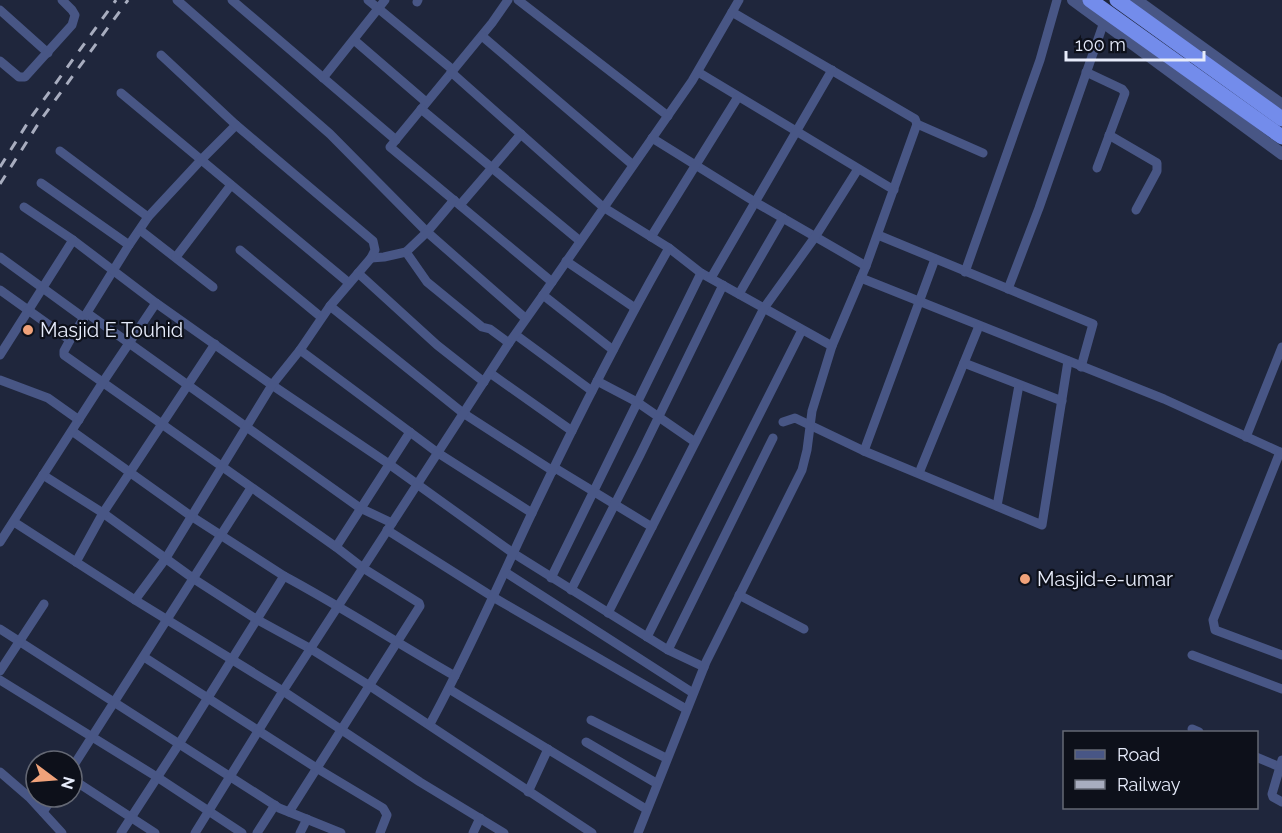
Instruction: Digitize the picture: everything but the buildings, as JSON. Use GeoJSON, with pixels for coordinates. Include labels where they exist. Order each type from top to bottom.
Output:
{"type":"FeatureCollection","features":[{"type":"Feature","properties":{"kind":"highway"},"geometry":{"type":"LineString","coordinates":[[1117,0],[1243,101],[1282,137]]}},
{"type":"Feature","properties":{"kind":"highway"},"geometry":{"type":"LineString","coordinates":[[1093,6],[1243,101],[1282,119]]}},
{"type":"Feature","properties":{"kind":"street"},"geometry":{"type":"LineString","coordinates":[[0,61],[22,78],[48,53],[74,19],[72,10],[62,0]]}},
{"type":"Feature","properties":{"kind":"street"},"geometry":{"type":"LineString","coordinates":[[177,0],[330,134],[427,232],[525,318]]}},
{"type":"Feature","properties":{"kind":"street"},"geometry":{"type":"LineString","coordinates":[[232,0],[396,140]]}},
{"type":"Feature","properties":{"kind":"street"},"geometry":{"type":"LineString","coordinates":[[368,0],[452,71],[603,207],[669,248],[701,273],[832,346]]}},
{"type":"Feature","properties":{"kind":"street"},"geometry":{"type":"LineString","coordinates":[[324,78],[385,0]]}},
{"type":"Feature","properties":{"kind":"street"},"geometry":{"type":"LineString","coordinates":[[508,0],[482,36],[390,147],[552,282]]}},
{"type":"Feature","properties":{"kind":"street"},"geometry":{"type":"LineString","coordinates":[[518,0],[668,116]]}},
{"type":"Feature","properties":{"kind":"street"},"geometry":{"type":"LineString","coordinates":[[195,833],[389,526],[418,485],[525,318],[698,72],[739,0]]}},
{"type":"Feature","properties":{"kind":"street"},"geometry":{"type":"LineString","coordinates":[[965,272],[1040,60],[1057,0]]}},
{"type":"Feature","properties":{"kind":"street"},"geometry":{"type":"LineString","coordinates":[[1073,0],[1093,6],[1104,22],[1243,101],[1282,105]]}},
{"type":"Feature","properties":{"kind":"street"},"geometry":{"type":"LineString","coordinates":[[1136,0],[1243,101],[1282,154]]}},
{"type":"Feature","properties":{"kind":"street"},"geometry":{"type":"LineString","coordinates":[[0,10],[48,53]]}},
{"type":"Feature","properties":{"kind":"street"},"geometry":{"type":"LineString","coordinates":[[732,12],[915,119],[918,124],[983,153]]}},
{"type":"Feature","properties":{"kind":"street"},"geometry":{"type":"LineString","coordinates":[[1008,288],[1039,208],[1104,22]]}},
{"type":"Feature","properties":{"kind":"street"},"geometry":{"type":"LineString","coordinates":[[482,36],[633,165]]}},
{"type":"Feature","properties":{"kind":"street"},"geometry":{"type":"LineString","coordinates":[[354,40],[492,168],[580,241]]}},
{"type":"Feature","properties":{"kind":"street"},"geometry":{"type":"LineString","coordinates":[[135,600],[166,558],[272,386],[300,350],[321,317],[371,258],[375,250],[374,241],[236,125],[161,55]]}},
{"type":"Feature","properties":{"kind":"street"},"geometry":{"type":"LineString","coordinates":[[711,278],[832,70]]}},
{"type":"Feature","properties":{"kind":"street"},"geometry":{"type":"LineString","coordinates":[[698,72],[894,190]]}},
{"type":"Feature","properties":{"kind":"street"},"geometry":{"type":"LineString","coordinates":[[1086,72],[1122,89],[1125,93],[1097,168]]}},
{"type":"Feature","properties":{"kind":"street"},"geometry":{"type":"LineString","coordinates":[[121,93],[349,284]]}},
{"type":"Feature","properties":{"kind":"street"},"geometry":{"type":"LineString","coordinates":[[651,237],[738,97]]}},
{"type":"Feature","properties":{"kind":"street"},"geometry":{"type":"LineString","coordinates":[[638,833],[646,808],[704,667],[802,470],[812,411],[832,346],[878,236],[918,124]]}},
{"type":"Feature","properties":{"kind":"street"},"geometry":{"type":"LineString","coordinates":[[236,125],[148,217],[70,340],[64,355],[363,568],[419,603],[420,606],[343,731],[289,812]]}},
{"type":"Feature","properties":{"kind":"street"},"geometry":{"type":"LineString","coordinates":[[371,258],[406,252],[492,168],[520,134]]}},
{"type":"Feature","properties":{"kind":"street"},"geometry":{"type":"LineString","coordinates":[[1109,135],[1157,163],[1157,171],[1136,210]]}},
{"type":"Feature","properties":{"kind":"street"},"geometry":{"type":"LineString","coordinates":[[652,138],[755,202],[866,266]]}},
{"type":"Feature","properties":{"kind":"street"},"geometry":{"type":"LineString","coordinates":[[60,151],[148,217]]}},
{"type":"Feature","properties":{"kind":"street"},"geometry":{"type":"LineString","coordinates":[[608,613],[764,308],[815,237],[858,169]]}},
{"type":"Feature","properties":{"kind":"street"},"geometry":{"type":"LineString","coordinates":[[41,183],[129,245]]}},
{"type":"Feature","properties":{"kind":"street"},"geometry":{"type":"LineString","coordinates":[[176,257],[231,184]]}},
{"type":"Feature","properties":{"kind":"street"},"geometry":{"type":"LineString","coordinates":[[24,207],[73,240],[272,386],[389,464],[513,553],[668,650],[704,667]]}},
{"type":"Feature","properties":{"kind":"street"},"geometry":{"type":"LineString","coordinates":[[739,294],[783,218]]}},
{"type":"Feature","properties":{"kind":"street"},"geometry":{"type":"LineString","coordinates":[[140,230],[213,287]]}},
{"type":"Feature","properties":{"kind":"street"},"geometry":{"type":"LineString","coordinates":[[878,236],[1093,324],[1081,367]]}},
{"type":"Feature","properties":{"kind":"street"},"geometry":{"type":"LineString","coordinates":[[0,355],[27,309],[73,240]]}},
{"type":"Feature","properties":{"kind":"street"},"geometry":{"type":"LineString","coordinates":[[430,724],[597,381],[669,248]]}},
{"type":"Feature","properties":{"kind":"street"},"geometry":{"type":"LineString","coordinates":[[240,250],[321,317]]}},
{"type":"Feature","properties":{"kind":"street"},"geometry":{"type":"LineString","coordinates":[[406,252],[427,282],[482,327],[490,329],[509,343]]}},
{"type":"Feature","properties":{"kind":"street"},"geometry":{"type":"LineString","coordinates":[[0,257],[86,315],[131,342],[360,508],[493,597],[686,709]]}},
{"type":"Feature","properties":{"kind":"street"},"geometry":{"type":"LineString","coordinates":[[864,452],[935,260]]}},
{"type":"Feature","properties":{"kind":"street"},"geometry":{"type":"LineString","coordinates":[[566,261],[635,308]]}},
{"type":"Feature","properties":{"kind":"street"},"geometry":{"type":"LineString","coordinates":[[358,273],[437,345],[484,382]]}},
{"type":"Feature","properties":{"kind":"street"},"geometry":{"type":"LineString","coordinates":[[551,578],[701,273]]}},
{"type":"Feature","properties":{"kind":"street"},"geometry":{"type":"LineString","coordinates":[[861,278],[1164,399],[1281,453],[1212,625],[1215,630],[1282,655]]}},
{"type":"Feature","properties":{"kind":"street"},"geometry":{"type":"LineString","coordinates":[[570,590],[659,418],[723,285]]}},
{"type":"Feature","properties":{"kind":"street"},"geometry":{"type":"LineString","coordinates":[[0,290],[70,340]]}},
{"type":"Feature","properties":{"kind":"street"},"geometry":{"type":"LineString","coordinates":[[543,295],[613,350]]}},
{"type":"Feature","properties":{"kind":"street"},"geometry":{"type":"LineString","coordinates":[[0,542],[156,303]]}},
{"type":"Feature","properties":{"kind":"street"},"geometry":{"type":"LineString","coordinates":[[330,306],[463,413],[652,527]]}},
{"type":"Feature","properties":{"kind":"street"},"geometry":{"type":"LineString","coordinates":[[919,473],[979,326]]}},
{"type":"Feature","properties":{"kind":"street"},"geometry":{"type":"LineString","coordinates":[[647,637],[719,490],[802,330]]}},
{"type":"Feature","properties":{"kind":"street"},"geometry":{"type":"LineString","coordinates":[[516,335],[592,392]]}},
{"type":"Feature","properties":{"kind":"street"},"geometry":{"type":"LineString","coordinates":[[76,562],[129,472],[215,344]]}},
{"type":"Feature","properties":{"kind":"street"},"geometry":{"type":"LineString","coordinates":[[1246,437],[1282,347]]}},
{"type":"Feature","properties":{"kind":"street"},"geometry":{"type":"LineString","coordinates":[[300,350],[438,453],[532,513]]}},
{"type":"Feature","properties":{"kind":"street"},"geometry":{"type":"LineString","coordinates":[[783,422],[795,418],[864,452],[1042,525],[1068,361]]}},
{"type":"Feature","properties":{"kind":"street"},"geometry":{"type":"LineString","coordinates":[[964,363],[1062,401]]}},
{"type":"Feature","properties":{"kind":"street"},"geometry":{"type":"LineString","coordinates":[[490,373],[572,431]]}},
{"type":"Feature","properties":{"kind":"street"},"geometry":{"type":"LineString","coordinates":[[0,380],[48,398],[79,420]]}},
{"type":"Feature","properties":{"kind":"street"},"geometry":{"type":"LineString","coordinates":[[597,381],[637,402],[695,442]]}},
{"type":"Feature","properties":{"kind":"street"},"geometry":{"type":"LineString","coordinates":[[997,506],[1019,385]]}},
{"type":"Feature","properties":{"kind":"street"},"geometry":{"type":"LineString","coordinates":[[72,431],[191,516],[284,576],[338,605],[396,643],[455,676]]}},
{"type":"Feature","properties":{"kind":"street"},"geometry":{"type":"LineString","coordinates":[[336,547],[410,432]]}},
{"type":"Feature","properties":{"kind":"street"},"geometry":{"type":"LineString","coordinates":[[668,650],[773,438]]}},
{"type":"Feature","properties":{"kind":"street"},"geometry":{"type":"LineString","coordinates":[[44,476],[103,513],[194,579],[430,724],[592,833]]}},
{"type":"Feature","properties":{"kind":"street"},"geometry":{"type":"LineString","coordinates":[[84,749],[251,488]]}},
{"type":"Feature","properties":{"kind":"street"},"geometry":{"type":"LineString","coordinates":[[14,522],[283,691],[420,782],[504,833]]}},
{"type":"Feature","properties":{"kind":"street"},"geometry":{"type":"LineString","coordinates":[[505,572],[693,693]]}},
{"type":"Feature","properties":{"kind":"street"},"geometry":{"type":"LineString","coordinates":[[121,833],[284,576]]}},
{"type":"Feature","properties":{"kind":"street"},"geometry":{"type":"LineString","coordinates":[[739,595],[804,629]]}},
{"type":"Feature","properties":{"kind":"street"},"geometry":{"type":"LineString","coordinates":[[0,671],[44,604]]}},
{"type":"Feature","properties":{"kind":"street"},"geometry":{"type":"LineString","coordinates":[[0,629],[275,805],[341,833]]}},
{"type":"Feature","properties":{"kind":"street"},"geometry":{"type":"LineString","coordinates":[[1192,655],[1282,689]]}},
{"type":"Feature","properties":{"kind":"street"},"geometry":{"type":"LineString","coordinates":[[144,657],[386,810],[387,815],[380,833]]}},
{"type":"Feature","properties":{"kind":"street"},"geometry":{"type":"LineString","coordinates":[[0,680],[157,777],[242,833]]}},
{"type":"Feature","properties":{"kind":"street"},"geometry":{"type":"LineString","coordinates":[[449,689],[646,808]]}},
{"type":"Feature","properties":{"kind":"street"},"geometry":{"type":"LineString","coordinates":[[591,720],[666,758]]}},
{"type":"Feature","properties":{"kind":"street"},"geometry":{"type":"LineString","coordinates":[[586,742],[656,783]]}},
{"type":"Feature","properties":{"kind":"street"},"geometry":{"type":"LineString","coordinates":[[528,792],[548,749]]}},
{"type":"Feature","properties":{"kind":"street"},"geometry":{"type":"LineString","coordinates":[[1258,757],[1281,764],[1272,794],[1282,802]]}},
{"type":"Feature","properties":{"kind":"street"},"geometry":{"type":"LineString","coordinates":[[0,772],[29,797],[62,833]]}},
{"type":"Feature","properties":{"kind":"street"},"geometry":{"type":"LineString","coordinates":[[84,787],[155,833]]}},
{"type":"Feature","properties":{"kind":"street"},"geometry":{"type":"LineString","coordinates":[[257,833],[275,805]]}},
{"type":"Feature","properties":{"kind":"street"},"geometry":{"type":"LineString","coordinates":[[473,833],[480,818]]}},
{"type":"Feature","properties":{"kind":"street"},"geometry":{"type":"LineString","coordinates":[[300,833],[307,819]]}},
{"type":"Feature","properties":{"kind":"railway"},"geometry":{"type":"LineString","coordinates":[[0,167],[32,116],[116,0]]}},
{"type":"Feature","properties":{"kind":"railway"},"geometry":{"type":"LineString","coordinates":[[0,184],[40,121],[128,0]]}},
{"type":"Feature","properties":{"kind":"place","name":"Masjid E Touhid"},"geometry":{"type":"Point","coordinates":[28,330]}},
{"type":"Feature","properties":{"kind":"place","name":"Masjid-e-umar"},"geometry":{"type":"Point","coordinates":[1025,579]}}]}
